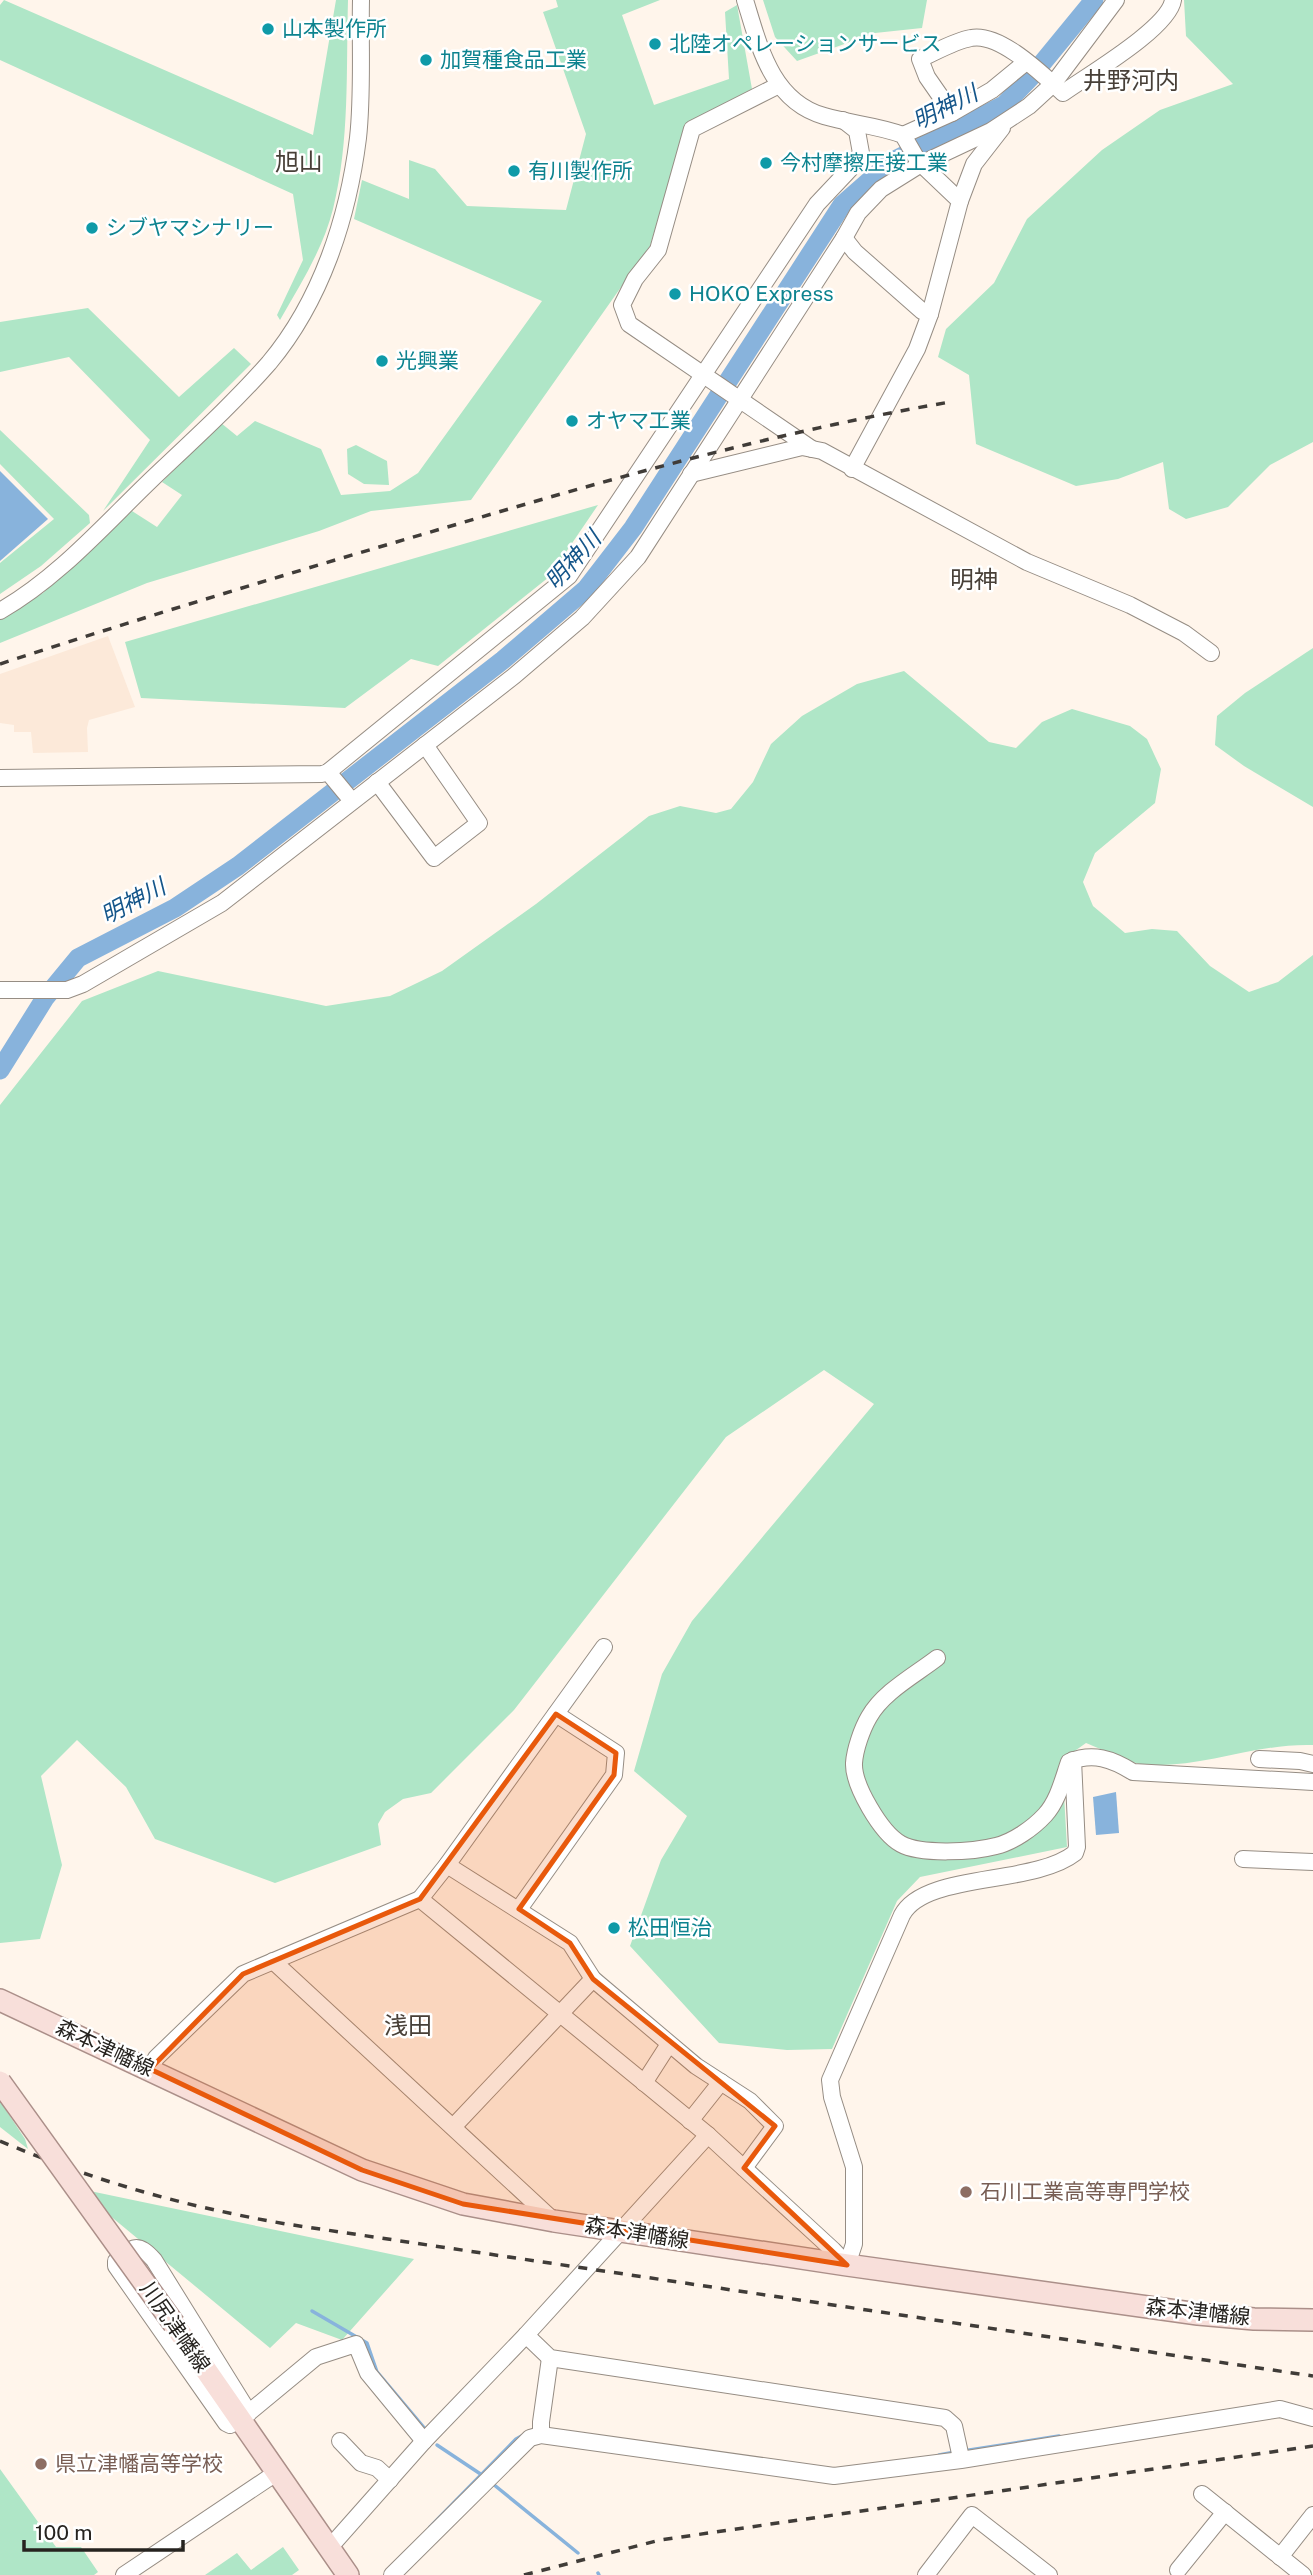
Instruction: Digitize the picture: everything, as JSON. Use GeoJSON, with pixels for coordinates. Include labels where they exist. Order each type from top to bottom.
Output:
{"type":"FeatureCollection","features":[{"type":"Feature","properties":{"kind":"main road","name":"森本津幡線"},"geometry":{"type":"LineString","coordinates":[[0,2000],[362,2170],[463,2204],[554,2221],[847,2265],[1198,2314],[1313,2320]]}},
{"type":"Feature","properties":{"kind":"main road","name":"川尻津幡線"},"geometry":{"type":"LineString","coordinates":[[0,2081],[174,2324],[245,2416],[276,2473],[348,2575]]}},
{"type":"Feature","properties":{"kind":"street"},"geometry":{"type":"LineString","coordinates":[[0,611],[18,601],[60,569],[232,402],[270,361],[302,316],[325,270],[349,192],[358,136],[362,0]]}},
{"type":"Feature","properties":{"kind":"street"},"geometry":{"type":"LineString","coordinates":[[745,0],[764,58],[779,85],[802,106],[822,116],[879,126],[903,135],[919,163],[960,201]]}},
{"type":"Feature","properties":{"kind":"street"},"geometry":{"type":"LineString","coordinates":[[0,990],[68,990],[83,984],[222,903],[351,799],[514,676],[582,618],[638,556],[736,398],[858,213],[881,189],[919,163],[1001,125],[1029,106],[1116,0]]}},
{"type":"Feature","properties":{"kind":"street"},"geometry":{"type":"LineString","coordinates":[[952,113],[926,77],[920,59],[973,37],[999,43],[1063,93],[1164,19],[1173,0]]}},
{"type":"Feature","properties":{"kind":"street"},"geometry":{"type":"LineString","coordinates":[[903,135],[952,113],[992,90],[1028,63]]}},
{"type":"Feature","properties":{"kind":"street"},"geometry":{"type":"LineString","coordinates":[[779,85],[692,129],[658,250],[635,279],[622,305],[629,324],[812,449]]}},
{"type":"Feature","properties":{"kind":"street"},"geometry":{"type":"LineString","coordinates":[[332,776],[569,576],[708,380],[817,204],[850,169],[861,153],[857,131],[843,120]]}},
{"type":"Feature","properties":{"kind":"street"},"geometry":{"type":"LineString","coordinates":[[852,469],[917,349],[930,314],[960,201],[974,164],[1001,131],[1001,125]]}},
{"type":"Feature","properties":{"kind":"street"},"geometry":{"type":"LineString","coordinates":[[844,238],[855,252],[922,311],[930,314]]}},
{"type":"Feature","properties":{"kind":"street"},"geometry":{"type":"LineString","coordinates":[[691,474],[802,447],[822,451],[1027,562],[1130,605],[1184,633],[1211,653]]}},
{"type":"Feature","properties":{"kind":"street"},"geometry":{"type":"LineString","coordinates":[[377,782],[434,858],[479,823],[425,745]]}},
{"type":"Feature","properties":{"kind":"street"},"geometry":{"type":"LineString","coordinates":[[0,778],[322,774],[332,776],[351,799]]}},
{"type":"Feature","properties":{"kind":"street"},"geometry":{"type":"LineString","coordinates":[[150,2069],[156,2058],[243,1974],[420,1899],[447,1866],[604,1647]]}},
{"type":"Feature","properties":{"kind":"street"},"geometry":{"type":"LineString","coordinates":[[937,1658],[882,1701],[869,1717],[854,1763],[856,1780],[881,1825],[900,1843],[918,1850],[998,1846],[1021,1834],[1046,1814],[1069,1762],[1083,1756],[1119,1763],[1133,1772],[1313,1782]]}},
{"type":"Feature","properties":{"kind":"street"},"geometry":{"type":"LineString","coordinates":[[519,1909],[614,1775],[617,1753],[556,1714]]}},
{"type":"Feature","properties":{"kind":"street"},"geometry":{"type":"LineString","coordinates":[[1259,1759],[1313,1764]]}},
{"type":"Feature","properties":{"kind":"street"},"geometry":{"type":"LineString","coordinates":[[420,1899],[708,2136],[847,2265],[854,2244],[854,2167],[832,2097],[830,2080],[902,1915],[912,1903],[938,1889],[1025,1873],[1057,1863],[1075,1853],[1077,1847],[1073,1760]]}},
{"type":"Feature","properties":{"kind":"street"},"geometry":{"type":"LineString","coordinates":[[1243,1859],[1313,1862]]}},
{"type":"Feature","properties":{"kind":"street"},"geometry":{"type":"LineString","coordinates":[[447,1866],[570,1943],[593,1979],[696,2066],[750,2101],[775,2126],[744,2168]]}},
{"type":"Feature","properties":{"kind":"street"},"geometry":{"type":"LineString","coordinates":[[273,1961],[554,2221]]}},
{"type":"Feature","properties":{"kind":"street"},"geometry":{"type":"LineString","coordinates":[[453,2127],[558,2012],[593,1979]]}},
{"type":"Feature","properties":{"kind":"street"},"geometry":{"type":"LineString","coordinates":[[644,2083],[669,2044]]}},
{"type":"Feature","properties":{"kind":"street"},"geometry":{"type":"LineString","coordinates":[[690,2121],[721,2082]]}},
{"type":"Feature","properties":{"kind":"street"},"geometry":{"type":"LineString","coordinates":[[330,2547],[424,2441],[526,2335],[708,2136]]}},
{"type":"Feature","properties":{"kind":"street"},"geometry":{"type":"LineString","coordinates":[[245,2416],[154,2260],[145,2250],[136,2247],[129,2249],[116,2261],[116,2266],[226,2423],[230,2425],[245,2416],[316,2357],[356,2344],[368,2373],[424,2441]]}},
{"type":"Feature","properties":{"kind":"street"},"geometry":{"type":"LineString","coordinates":[[526,2335],[550,2358],[946,2418],[954,2426],[960,2452]]}},
{"type":"Feature","properties":{"kind":"street"},"geometry":{"type":"LineString","coordinates":[[541,2430],[550,2358]]}},
{"type":"Feature","properties":{"kind":"street"},"geometry":{"type":"LineString","coordinates":[[392,2575],[541,2430],[834,2476],[961,2460],[1280,2409],[1313,2418]]}},
{"type":"Feature","properties":{"kind":"street"},"geometry":{"type":"LineString","coordinates":[[340,2441],[361,2463],[377,2468],[390,2480]]}},
{"type":"Feature","properties":{"kind":"street"},"geometry":{"type":"LineString","coordinates":[[124,2575],[276,2473]]}},
{"type":"Feature","properties":{"kind":"street"},"geometry":{"type":"LineString","coordinates":[[1202,2494],[1297,2573]]}},
{"type":"Feature","properties":{"kind":"street"},"geometry":{"type":"LineString","coordinates":[[1178,2570],[1224,2512]]}},
{"type":"Feature","properties":{"kind":"street"},"geometry":{"type":"LineString","coordinates":[[926,2575],[972,2515],[1049,2575]]}},
{"type":"Feature","properties":{"kind":"street"},"geometry":{"type":"LineString","coordinates":[[1280,2557],[1313,2515]]}},
{"type":"Feature","properties":{"kind":"highlighted area"},"geometry":{"type":"Polygon","coordinates":[[[556,1714],[616,1753],[614,1775],[519,1909],[570,1943],[593,1979],[775,2126],[744,2168],[847,2265],[463,2204],[362,2170],[150,2069],[243,1974],[420,1899],[556,1714]]]}},
{"type":"Feature","properties":{"kind":"shaded area"},"geometry":{"type":"Polygon","coordinates":[[[108,636],[135,707],[89,720],[88,752],[33,753],[31,732],[14,732],[14,725],[0,723],[0,674],[108,636]]]}},
{"type":"Feature","properties":{"kind":"green space"},"geometry":{"type":"Polygon","coordinates":[[[4,0],[313,135],[336,0],[348,0],[345,131],[333,209],[317,252],[280,320],[277,315],[303,260],[293,194],[0,60],[0,5],[4,0]]]}},
{"type":"Feature","properties":{"kind":"green space"},"geometry":{"type":"Polygon","coordinates":[[[556,0],[660,0],[622,15],[654,105],[729,79],[725,12],[737,5],[752,89],[686,124],[650,246],[471,500],[371,511],[319,531],[147,583],[0,643],[0,617],[43,593],[132,511],[157,527],[182,495],[162,482],[221,423],[237,436],[255,421],[321,449],[341,495],[390,491],[418,473],[542,301],[354,219],[362,180],[409,199],[409,160],[435,169],[467,206],[566,210],[586,134],[543,12],[558,7],[556,0]]]}},
{"type":"Feature","properties":{"kind":"green space"},"geometry":{"type":"Polygon","coordinates":[[[763,0],[927,0],[922,28],[875,33],[797,61],[775,37],[763,0]]]}},
{"type":"Feature","properties":{"kind":"green space"},"geometry":{"type":"Polygon","coordinates":[[[1184,0],[1313,0],[1313,442],[1270,465],[1228,507],[1186,519],[1169,509],[1163,462],[1118,479],[1076,486],[976,444],[969,375],[938,357],[946,329],[994,283],[1027,219],[1102,150],[1160,110],[1233,84],[1186,36],[1184,0]]]}},
{"type":"Feature","properties":{"kind":"green space"},"geometry":{"type":"Polygon","coordinates":[[[88,308],[179,397],[234,348],[251,364],[103,511],[150,440],[69,357],[0,372],[0,322],[88,308]]]}},
{"type":"Feature","properties":{"kind":"green space"},"geometry":{"type":"Polygon","coordinates":[[[0,430],[89,515],[90,523],[41,566],[0,594],[0,563],[54,519],[0,464],[0,430]]]}},
{"type":"Feature","properties":{"kind":"green space"},"geometry":{"type":"Polygon","coordinates":[[[356,445],[387,461],[389,485],[364,484],[348,474],[347,449],[356,445]]]}},
{"type":"Feature","properties":{"kind":"green space"},"geometry":{"type":"Polygon","coordinates":[[[598,505],[549,577],[438,666],[411,659],[345,708],[141,698],[125,642],[598,505]]]}},
{"type":"Feature","properties":{"kind":"green space"},"geometry":{"type":"Polygon","coordinates":[[[1313,648],[1313,807],[1244,766],[1215,745],[1217,716],[1245,693],[1313,648]]]}},
{"type":"Feature","properties":{"kind":"green space"},"geometry":{"type":"Polygon","coordinates":[[[904,671],[989,742],[1016,748],[1042,722],[1072,709],[1130,726],[1147,739],[1161,769],[1155,803],[1095,853],[1083,882],[1093,906],[1125,933],[1152,929],[1177,931],[1210,966],[1249,992],[1278,982],[1313,955],[1313,1745],[1271,1748],[1189,1763],[1147,1765],[1124,1759],[1086,1743],[1062,1760],[1067,1847],[920,1877],[897,1901],[832,2049],[787,2050],[719,2043],[630,1946],[661,1860],[687,1816],[634,1771],[662,1674],[692,1621],[874,1404],[824,1370],[726,1437],[514,1710],[431,1793],[403,1799],[385,1812],[378,1824],[381,1845],[275,1883],[155,1839],[126,1787],[77,1740],[41,1776],[62,1865],[40,1939],[0,1943],[0,1105],[82,1001],[158,971],[326,1006],[390,996],[442,971],[536,904],[649,816],[680,806],[716,813],[731,809],[753,782],[771,744],[802,716],[857,684],[904,671]]]}},
{"type":"Feature","properties":{"kind":"green space"},"geometry":{"type":"Polygon","coordinates":[[[0,2101],[25,2139],[28,2149],[0,2127],[0,2101]]]}},
{"type":"Feature","properties":{"kind":"green space"},"geometry":{"type":"Polygon","coordinates":[[[90,2191],[414,2259],[342,2340],[296,2323],[270,2348],[97,2205],[90,2191]]]}},
{"type":"Feature","properties":{"kind":"green space"},"geometry":{"type":"Polygon","coordinates":[[[0,2469],[56,2547],[81,2547],[98,2572],[94,2575],[0,2575],[0,2469]]]}},
{"type":"Feature","properties":{"kind":"green space"},"geometry":{"type":"Polygon","coordinates":[[[283,2547],[299,2570],[292,2575],[205,2575],[237,2553],[251,2570],[283,2547]]]}},
{"type":"Feature","properties":{"kind":"water"},"geometry":{"type":"Polygon","coordinates":[[[0,471],[48,519],[0,561],[0,471]]]}},
{"type":"Feature","properties":{"kind":"water"},"geometry":{"type":"Polygon","coordinates":[[[1116,1792],[1119,1833],[1096,1835],[1093,1797],[1116,1792]]]}},
{"type":"Feature","properties":{"kind":"waterway","name":"明神川"},"geometry":{"type":"LineString","coordinates":[[0,1070],[45,998],[78,958],[175,908],[238,866],[503,660],[586,589],[633,528],[842,205],[891,162],[1004,105],[1030,78],[1094,0]]}},
{"type":"Feature","properties":{"kind":"waterway"},"geometry":{"type":"LineString","coordinates":[[312,2311],[367,2343],[377,2372],[425,2429]]}},
{"type":"Feature","properties":{"kind":"waterway"},"geometry":{"type":"LineString","coordinates":[[430,2527],[516,2439],[536,2428]]}},
{"type":"Feature","properties":{"kind":"waterway"},"geometry":{"type":"LineString","coordinates":[[963,2451],[1059,2436]]}},
{"type":"Feature","properties":{"kind":"waterway"},"geometry":{"type":"LineString","coordinates":[[437,2445],[482,2475]]}},
{"type":"Feature","properties":{"kind":"waterway"},"geometry":{"type":"LineString","coordinates":[[939,2455],[955,2452]]}},
{"type":"Feature","properties":{"kind":"waterway"},"geometry":{"type":"LineString","coordinates":[[493,2484],[578,2553]]}},
{"type":"Feature","properties":{"kind":"railway"},"geometry":{"type":"LineString","coordinates":[[0,664],[281,576],[637,473],[761,441],[950,402]]}},
{"type":"Feature","properties":{"kind":"railway"},"geometry":{"type":"LineString","coordinates":[[0,2141],[106,2181],[176,2201],[286,2224],[1313,2376]]}},
{"type":"Feature","properties":{"kind":"railway"},"geometry":{"type":"LineString","coordinates":[[524,2575],[660,2540],[1313,2446]]}},
{"type":"Feature","properties":{"kind":"place","name":"山本製作所"},"geometry":{"type":"Point","coordinates":[268,29]}},
{"type":"Feature","properties":{"kind":"place","name":"北陸オペレーションサービス"},"geometry":{"type":"Point","coordinates":[655,44]}},
{"type":"Feature","properties":{"kind":"place","name":"加賀種食品工業"},"geometry":{"type":"Point","coordinates":[426,60]}},
{"type":"Feature","properties":{"kind":"place","name":"今村摩擦圧接工業"},"geometry":{"type":"Point","coordinates":[766,163]}},
{"type":"Feature","properties":{"kind":"place","name":"有川製作所"},"geometry":{"type":"Point","coordinates":[514,171]}},
{"type":"Feature","properties":{"kind":"place","name":"シブヤマシナリー"},"geometry":{"type":"Point","coordinates":[92,228]}},
{"type":"Feature","properties":{"kind":"place","name":"HOKO Express"},"geometry":{"type":"Point","coordinates":[675,294]}},
{"type":"Feature","properties":{"kind":"place","name":"光興業"},"geometry":{"type":"Point","coordinates":[382,361]}},
{"type":"Feature","properties":{"kind":"place","name":"オヤマ工業"},"geometry":{"type":"Point","coordinates":[572,421]}},
{"type":"Feature","properties":{"kind":"place","name":"松田恒治"},"geometry":{"type":"Point","coordinates":[614,1928]}},
{"type":"Feature","properties":{"kind":"place","name":"石川工業高等専門学校"},"geometry":{"type":"Point","coordinates":[966,2192]}},
{"type":"Feature","properties":{"kind":"place","name":"県立津幡高等学校"},"geometry":{"type":"Point","coordinates":[41,2464]}},
{"type":"Feature","properties":{"kind":"district","name":"井野河内"},"geometry":{"type":"Point","coordinates":[1131,81]}},
{"type":"Feature","properties":{"kind":"district","name":"旭山"},"geometry":{"type":"Point","coordinates":[299,162]}},
{"type":"Feature","properties":{"kind":"district","name":"明神"},"geometry":{"type":"Point","coordinates":[974,580]}},
{"type":"Feature","properties":{"kind":"district","name":"浅田"},"geometry":{"type":"Point","coordinates":[408,2026]}}]}
